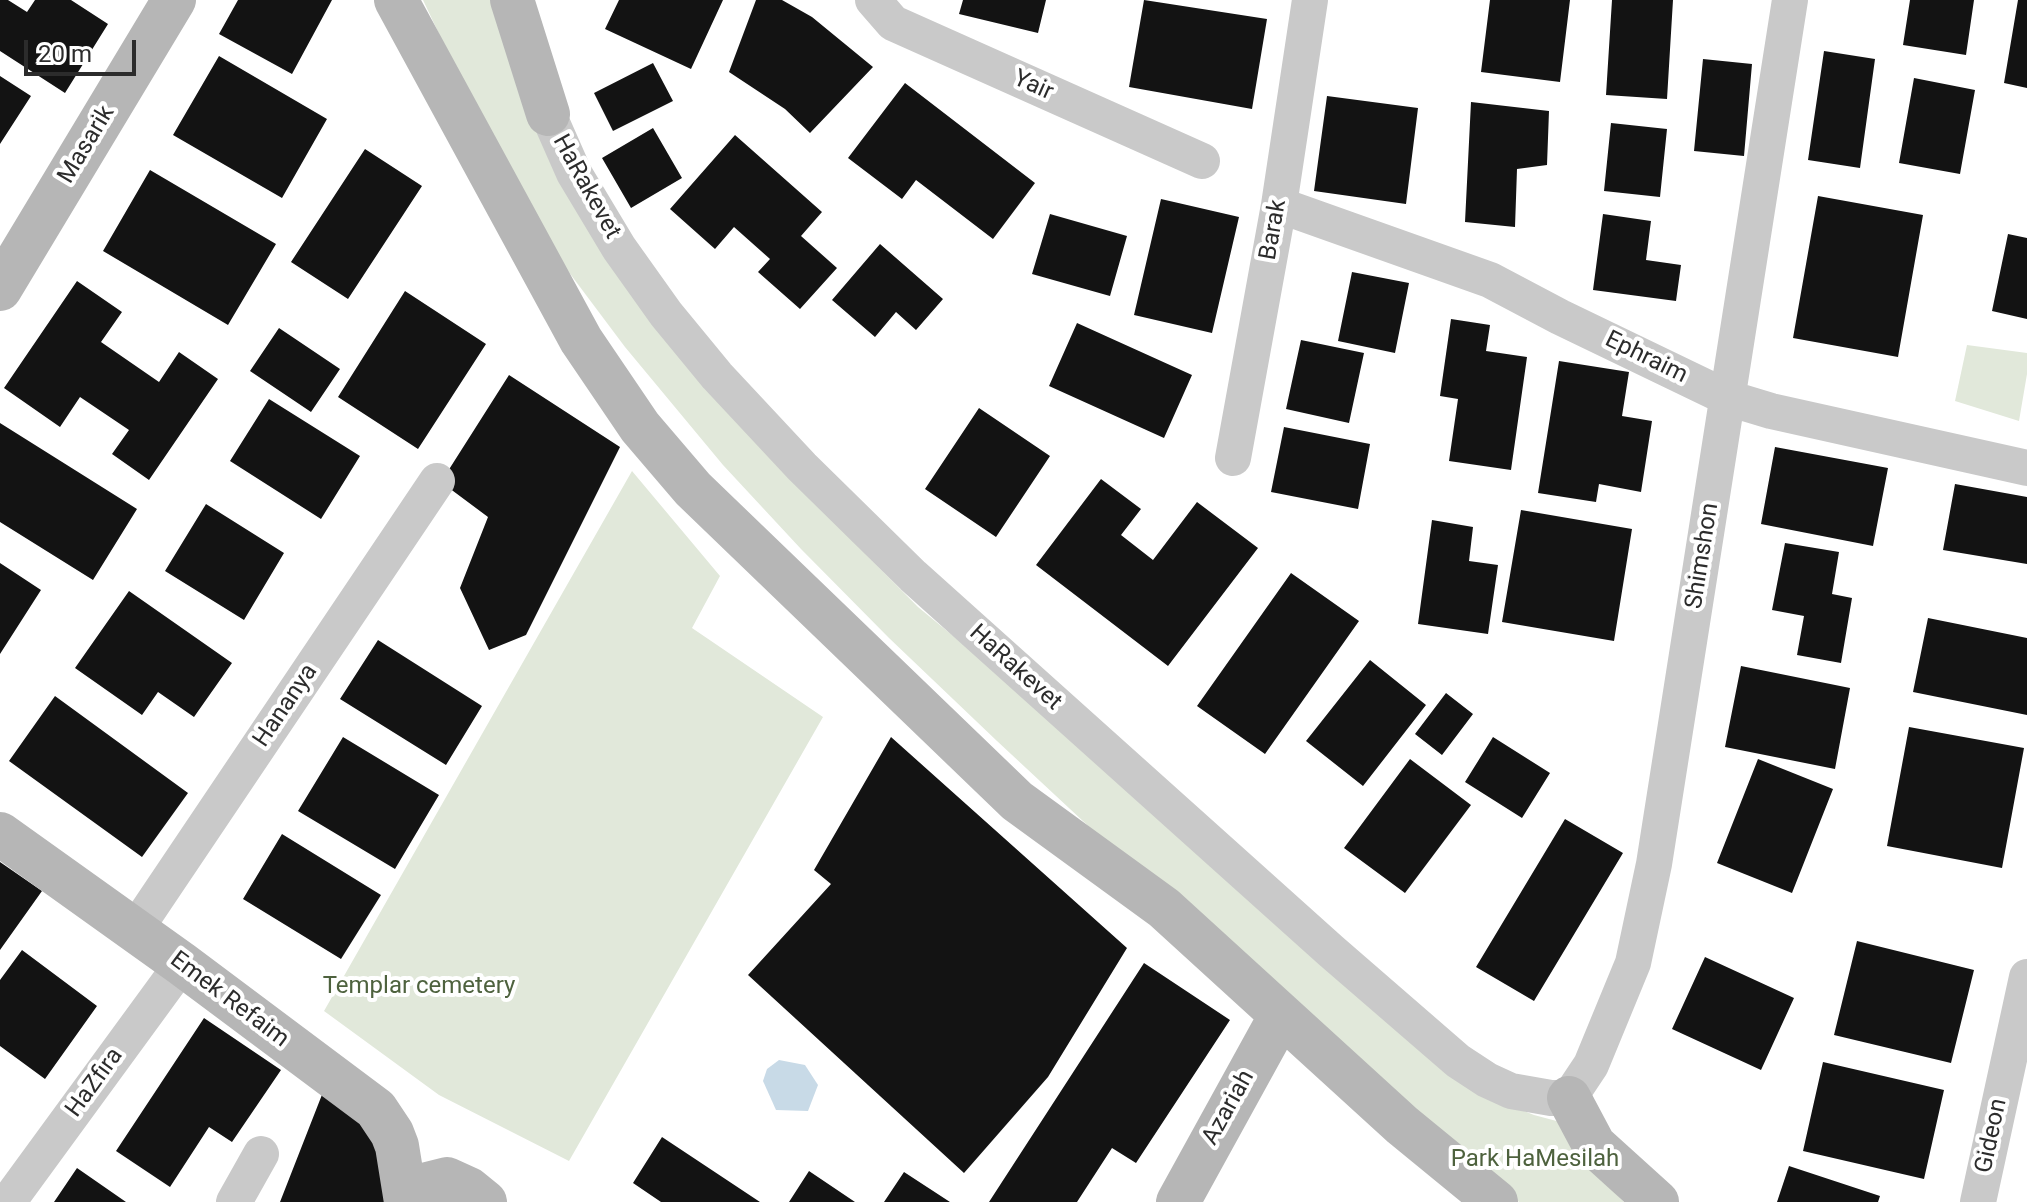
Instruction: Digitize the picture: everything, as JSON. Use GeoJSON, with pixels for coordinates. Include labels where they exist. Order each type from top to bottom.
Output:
{"type":"FeatureCollection","features":[{"type":"Feature","properties":{"kind":"street","name":"Masarik"},"geometry":{"type":"LineString","coordinates":[[0,289],[174,0]]}},
{"type":"Feature","properties":{"kind":"street"},"geometry":{"type":"LineString","coordinates":[[396,0],[581,340],[640,427],[693,489],[1017,801],[1164,908],[1412,1134],[1496,1202]]}},
{"type":"Feature","properties":{"kind":"street","name":"HaRakevet"},"geometry":{"type":"LineString","coordinates":[[512,0],[548,114],[574,173],[619,248],[666,314],[717,376],[791,456],[913,576],[1308,931],[1458,1061],[1511,1091],[1569,1098]]}},
{"type":"Feature","properties":{"kind":"street","name":"Yair"},"geometry":{"type":"LineString","coordinates":[[873,0],[893,23],[1202,161]]}},
{"type":"Feature","properties":{"kind":"street","name":"Barak"},"geometry":{"type":"LineString","coordinates":[[1233,458],[1279,205],[1310,0]]}},
{"type":"Feature","properties":{"kind":"street","name":"Shimshon"},"geometry":{"type":"LineString","coordinates":[[1569,1098],[1591,1065],[1633,963],[1654,864],[1790,0]]}},
{"type":"Feature","properties":{"kind":"street","name":"Ephraim"},"geometry":{"type":"LineString","coordinates":[[1279,205],[1490,280],[1728,398],[1771,411],[2027,468]]}},
{"type":"Feature","properties":{"kind":"street","name":"Hananya"},"geometry":{"type":"LineString","coordinates":[[135,930],[437,481]]}},
{"type":"Feature","properties":{"kind":"street","name":"Emek Refaim"},"geometry":{"type":"LineString","coordinates":[[0,834],[182,964],[376,1109],[397,1146],[408,1202]]}},
{"type":"Feature","properties":{"kind":"street","name":"HaZfira"},"geometry":{"type":"LineString","coordinates":[[8,1202],[182,964]]}},
{"type":"Feature","properties":{"kind":"street","name":"Gideon"},"geometry":{"type":"LineString","coordinates":[[1978,1202],[2027,977]]}},
{"type":"Feature","properties":{"kind":"street","name":"Azariah"},"geometry":{"type":"LineString","coordinates":[[1181,1196],[1281,1015]]}},
{"type":"Feature","properties":{"kind":"street"},"geometry":{"type":"LineString","coordinates":[[1569,1098],[1594,1145],[1657,1202]]}},
{"type":"Feature","properties":{"kind":"street"},"geometry":{"type":"LineString","coordinates":[[234,1202],[261,1154]]}},
{"type":"Feature","properties":{"kind":"street","name":"Emek Refaim"},"geometry":{"type":"LineString","coordinates":[[408,1202],[427,1184],[447,1179],[469,1189],[485,1202]]}},
{"type":"Feature","properties":{"kind":"green space","name":"Park HaMesilah"},"geometry":{"type":"Polygon","coordinates":[[[423,0],[491,0],[515,78],[832,520],[918,607],[1026,696],[1484,1095],[1564,1123],[1592,1170],[1624,1202],[1519,1202],[1157,890],[889,638],[723,465],[625,347],[565,267],[450,57],[423,0]]]}},
{"type":"Feature","properties":{"kind":"green space"},"geometry":{"type":"Polygon","coordinates":[[[1967,345],[2027,353],[2027,374],[2019,421],[1955,401],[1967,345]]]}},
{"type":"Feature","properties":{"kind":"green space","name":"Templar cemetery"},"geometry":{"type":"Polygon","coordinates":[[[632,471],[720,576],[692,628],[823,717],[569,1161],[439,1095],[324,1011],[632,471]]]}},
{"type":"Feature","properties":{"kind":"water"},"geometry":{"type":"Polygon","coordinates":[[[779,1060],[805,1065],[818,1085],[808,1111],[776,1110],[763,1081],[767,1069],[779,1060]]]}},
{"type":"Feature","properties":{"kind":"building"},"geometry":{"type":"Polygon","coordinates":[[[0,0],[8,0],[27,12],[35,0],[71,0],[108,24],[65,93],[0,51],[0,0]]]}},
{"type":"Feature","properties":{"kind":"building"},"geometry":{"type":"Polygon","coordinates":[[[238,0],[332,0],[292,74],[219,34],[238,0]]]}},
{"type":"Feature","properties":{"kind":"building"},"geometry":{"type":"Polygon","coordinates":[[[619,0],[723,0],[691,69],[605,29],[619,0]]]}},
{"type":"Feature","properties":{"kind":"building"},"geometry":{"type":"Polygon","coordinates":[[[756,0],[782,0],[812,17],[873,67],[810,133],[785,109],[729,72],[756,0]]]}},
{"type":"Feature","properties":{"kind":"building"},"geometry":{"type":"Polygon","coordinates":[[[963,0],[1046,0],[1038,33],[959,14],[963,0]]]}},
{"type":"Feature","properties":{"kind":"building"},"geometry":{"type":"Polygon","coordinates":[[[1144,0],[1267,19],[1252,109],[1129,87],[1144,0]]]}},
{"type":"Feature","properties":{"kind":"building"},"geometry":{"type":"Polygon","coordinates":[[[1490,0],[1570,0],[1560,82],[1481,72],[1490,0]]]}},
{"type":"Feature","properties":{"kind":"building"},"geometry":{"type":"Polygon","coordinates":[[[1612,0],[1673,0],[1667,99],[1606,95],[1612,0]]]}},
{"type":"Feature","properties":{"kind":"building"},"geometry":{"type":"Polygon","coordinates":[[[1910,0],[1974,0],[1966,55],[1903,45],[1910,0]]]}},
{"type":"Feature","properties":{"kind":"building"},"geometry":{"type":"Polygon","coordinates":[[[2018,0],[2027,0],[2027,88],[2004,83],[2018,0]]]}},
{"type":"Feature","properties":{"kind":"building"},"geometry":{"type":"Polygon","coordinates":[[[1824,51],[1875,59],[1860,168],[1808,160],[1824,51]]]}},
{"type":"Feature","properties":{"kind":"building"},"geometry":{"type":"Polygon","coordinates":[[[219,56],[327,119],[282,198],[173,135],[219,56]]]}},
{"type":"Feature","properties":{"kind":"building"},"geometry":{"type":"Polygon","coordinates":[[[1703,59],[1752,64],[1744,156],[1694,151],[1703,59]]]}},
{"type":"Feature","properties":{"kind":"building"},"geometry":{"type":"Polygon","coordinates":[[[653,63],[673,101],[613,131],[594,93],[653,63]]]}},
{"type":"Feature","properties":{"kind":"building"},"geometry":{"type":"Polygon","coordinates":[[[0,76],[31,96],[0,144],[0,76]]]}},
{"type":"Feature","properties":{"kind":"building"},"geometry":{"type":"Polygon","coordinates":[[[1914,78],[1975,90],[1960,174],[1899,163],[1914,78]]]}},
{"type":"Feature","properties":{"kind":"building"},"geometry":{"type":"Polygon","coordinates":[[[905,83],[1035,183],[993,239],[916,180],[902,199],[848,158],[905,83]]]}},
{"type":"Feature","properties":{"kind":"building"},"geometry":{"type":"Polygon","coordinates":[[[1327,96],[1418,108],[1406,204],[1314,191],[1327,96]]]}},
{"type":"Feature","properties":{"kind":"building"},"geometry":{"type":"Polygon","coordinates":[[[1471,102],[1549,111],[1547,165],[1517,169],[1515,227],[1465,222],[1471,102]]]}},
{"type":"Feature","properties":{"kind":"building"},"geometry":{"type":"Polygon","coordinates":[[[1611,123],[1667,129],[1660,197],[1604,191],[1611,123]]]}},
{"type":"Feature","properties":{"kind":"building"},"geometry":{"type":"Polygon","coordinates":[[[653,128],[682,178],[631,208],[602,158],[653,128]]]}},
{"type":"Feature","properties":{"kind":"building"},"geometry":{"type":"Polygon","coordinates":[[[735,135],[822,212],[801,236],[837,268],[800,309],[758,272],[770,259],[734,227],[715,249],[670,209],[735,135]]]}},
{"type":"Feature","properties":{"kind":"building"},"geometry":{"type":"Polygon","coordinates":[[[365,149],[422,186],[348,299],[291,262],[365,149]]]}},
{"type":"Feature","properties":{"kind":"building"},"geometry":{"type":"Polygon","coordinates":[[[150,170],[276,244],[228,325],[103,251],[150,170]]]}},
{"type":"Feature","properties":{"kind":"building"},"geometry":{"type":"Polygon","coordinates":[[[1818,196],[1923,215],[1898,357],[1793,338],[1818,196]]]}},
{"type":"Feature","properties":{"kind":"building"},"geometry":{"type":"Polygon","coordinates":[[[1161,199],[1239,217],[1212,333],[1134,315],[1161,199]]]}},
{"type":"Feature","properties":{"kind":"building"},"geometry":{"type":"Polygon","coordinates":[[[1050,214],[1127,236],[1110,296],[1032,274],[1050,214]]]}},
{"type":"Feature","properties":{"kind":"building"},"geometry":{"type":"Polygon","coordinates":[[[1603,214],[1651,221],[1646,260],[1681,265],[1676,301],[1593,290],[1603,214]]]}},
{"type":"Feature","properties":{"kind":"building"},"geometry":{"type":"Polygon","coordinates":[[[2008,234],[2027,238],[2027,319],[1992,311],[2008,234]]]}},
{"type":"Feature","properties":{"kind":"building"},"geometry":{"type":"Polygon","coordinates":[[[880,244],[943,299],[916,330],[896,312],[875,337],[832,300],[880,244]]]}},
{"type":"Feature","properties":{"kind":"building"},"geometry":{"type":"Polygon","coordinates":[[[1352,272],[1409,283],[1395,353],[1338,341],[1352,272]]]}},
{"type":"Feature","properties":{"kind":"building"},"geometry":{"type":"Polygon","coordinates":[[[77,281],[122,312],[101,342],[159,382],[179,352],[218,379],[149,480],[112,454],[129,430],[80,397],[60,427],[4,388],[77,281]]]}},
{"type":"Feature","properties":{"kind":"building"},"geometry":{"type":"Polygon","coordinates":[[[405,291],[486,344],[418,449],[338,397],[405,291]]]}},
{"type":"Feature","properties":{"kind":"building"},"geometry":{"type":"Polygon","coordinates":[[[1451,319],[1490,325],[1486,351],[1527,357],[1511,470],[1449,461],[1458,399],[1440,396],[1451,319]]]}},
{"type":"Feature","properties":{"kind":"building"},"geometry":{"type":"Polygon","coordinates":[[[1077,323],[1192,375],[1164,438],[1049,386],[1077,323]]]}},
{"type":"Feature","properties":{"kind":"building"},"geometry":{"type":"Polygon","coordinates":[[[279,328],[340,369],[311,412],[250,371],[279,328]]]}},
{"type":"Feature","properties":{"kind":"building"},"geometry":{"type":"Polygon","coordinates":[[[1301,340],[1364,353],[1349,423],[1286,409],[1301,340]]]}},
{"type":"Feature","properties":{"kind":"building"},"geometry":{"type":"Polygon","coordinates":[[[1559,361],[1629,372],[1622,416],[1652,421],[1641,492],[1599,484],[1596,502],[1538,493],[1559,361]]]}},
{"type":"Feature","properties":{"kind":"building"},"geometry":{"type":"Polygon","coordinates":[[[509,375],[620,447],[526,635],[489,650],[460,588],[488,517],[441,482],[509,375]]]}},
{"type":"Feature","properties":{"kind":"building"},"geometry":{"type":"Polygon","coordinates":[[[269,399],[360,456],[321,519],[230,461],[269,399]]]}},
{"type":"Feature","properties":{"kind":"building"},"geometry":{"type":"Polygon","coordinates":[[[979,408],[1050,456],[996,537],[925,489],[979,408]]]}},
{"type":"Feature","properties":{"kind":"building"},"geometry":{"type":"Polygon","coordinates":[[[0,423],[137,509],[93,580],[0,522],[0,423]]]}},
{"type":"Feature","properties":{"kind":"building"},"geometry":{"type":"Polygon","coordinates":[[[1284,427],[1370,444],[1358,509],[1271,492],[1284,427]]]}},
{"type":"Feature","properties":{"kind":"building"},"geometry":{"type":"Polygon","coordinates":[[[1775,447],[1888,468],[1873,546],[1761,524],[1775,447]]]}},
{"type":"Feature","properties":{"kind":"building"},"geometry":{"type":"Polygon","coordinates":[[[1101,479],[1141,509],[1121,535],[1153,560],[1197,502],[1258,548],[1168,666],[1036,565],[1101,479]]]}},
{"type":"Feature","properties":{"kind":"building"},"geometry":{"type":"Polygon","coordinates":[[[1955,484],[2027,497],[2027,564],[1943,550],[1955,484]]]}},
{"type":"Feature","properties":{"kind":"building"},"geometry":{"type":"Polygon","coordinates":[[[206,504],[284,553],[244,620],[165,571],[206,504]]]}},
{"type":"Feature","properties":{"kind":"building"},"geometry":{"type":"Polygon","coordinates":[[[1521,510],[1632,529],[1614,641],[1502,622],[1521,510]]]}},
{"type":"Feature","properties":{"kind":"building"},"geometry":{"type":"Polygon","coordinates":[[[1432,520],[1473,527],[1469,561],[1498,565],[1488,634],[1418,624],[1432,520]]]}},
{"type":"Feature","properties":{"kind":"building"},"geometry":{"type":"Polygon","coordinates":[[[1785,543],[1839,552],[1832,594],[1852,598],[1841,663],[1797,655],[1804,616],[1772,610],[1785,543]]]}},
{"type":"Feature","properties":{"kind":"building"},"geometry":{"type":"Polygon","coordinates":[[[0,563],[41,590],[0,654],[0,563]]]}},
{"type":"Feature","properties":{"kind":"building"},"geometry":{"type":"Polygon","coordinates":[[[1291,573],[1359,621],[1265,754],[1197,706],[1291,573]]]}},
{"type":"Feature","properties":{"kind":"building"},"geometry":{"type":"Polygon","coordinates":[[[129,591],[232,663],[194,717],[158,692],[142,715],[75,668],[129,591]]]}},
{"type":"Feature","properties":{"kind":"building"},"geometry":{"type":"Polygon","coordinates":[[[1928,618],[2027,638],[2027,715],[1913,692],[1928,618]]]}},
{"type":"Feature","properties":{"kind":"building"},"geometry":{"type":"Polygon","coordinates":[[[378,640],[482,706],[446,765],[340,699],[378,640]]]}},
{"type":"Feature","properties":{"kind":"building"},"geometry":{"type":"Polygon","coordinates":[[[1370,660],[1426,705],[1363,786],[1306,741],[1370,660]]]}},
{"type":"Feature","properties":{"kind":"building"},"geometry":{"type":"Polygon","coordinates":[[[1741,666],[1850,688],[1835,769],[1725,747],[1741,666]]]}},
{"type":"Feature","properties":{"kind":"building"},"geometry":{"type":"Polygon","coordinates":[[[1446,693],[1473,714],[1442,755],[1415,734],[1446,693]]]}},
{"type":"Feature","properties":{"kind":"building"},"geometry":{"type":"Polygon","coordinates":[[[55,696],[188,793],[142,857],[9,761],[55,696]]]}},
{"type":"Feature","properties":{"kind":"building"},"geometry":{"type":"Polygon","coordinates":[[[1909,727],[2024,748],[2002,868],[1887,846],[1909,727]]]}},
{"type":"Feature","properties":{"kind":"building"},"geometry":{"type":"Polygon","coordinates":[[[343,737],[439,795],[395,869],[298,811],[343,737]]]}},
{"type":"Feature","properties":{"kind":"building"},"geometry":{"type":"Polygon","coordinates":[[[891,737],[1127,948],[1048,1077],[964,1173],[748,975],[831,884],[814,870],[891,737]]]}},
{"type":"Feature","properties":{"kind":"building"},"geometry":{"type":"Polygon","coordinates":[[[1493,737],[1550,773],[1522,818],[1465,782],[1493,737]]]}},
{"type":"Feature","properties":{"kind":"building"},"geometry":{"type":"Polygon","coordinates":[[[1410,759],[1471,805],[1405,893],[1344,848],[1410,759]]]}},
{"type":"Feature","properties":{"kind":"building"},"geometry":{"type":"Polygon","coordinates":[[[1758,759],[1833,789],[1792,893],[1717,863],[1758,759]]]}},
{"type":"Feature","properties":{"kind":"building"},"geometry":{"type":"Polygon","coordinates":[[[1565,819],[1623,853],[1534,1001],[1476,967],[1565,819]]]}},
{"type":"Feature","properties":{"kind":"building"},"geometry":{"type":"Polygon","coordinates":[[[282,834],[381,895],[341,959],[243,899],[282,834]]]}},
{"type":"Feature","properties":{"kind":"building"},"geometry":{"type":"Polygon","coordinates":[[[0,862],[42,891],[0,950],[0,862]]]}},
{"type":"Feature","properties":{"kind":"building"},"geometry":{"type":"Polygon","coordinates":[[[1857,941],[1974,970],[1951,1063],[1834,1035],[1857,941]]]}},
{"type":"Feature","properties":{"kind":"building"},"geometry":{"type":"Polygon","coordinates":[[[22,950],[97,1006],[45,1079],[0,1046],[0,980],[22,950]]]}},
{"type":"Feature","properties":{"kind":"building"},"geometry":{"type":"Polygon","coordinates":[[[1705,957],[1794,998],[1761,1070],[1672,1029],[1705,957]]]}},
{"type":"Feature","properties":{"kind":"building"},"geometry":{"type":"Polygon","coordinates":[[[1144,963],[1230,1020],[1136,1163],[1112,1148],[1077,1202],[989,1202],[1144,963]]]}},
{"type":"Feature","properties":{"kind":"building"},"geometry":{"type":"Polygon","coordinates":[[[204,1018],[281,1070],[232,1142],[209,1127],[170,1187],[116,1151],[204,1018]]]}},
{"type":"Feature","properties":{"kind":"building"},"geometry":{"type":"Polygon","coordinates":[[[1823,1062],[1944,1090],[1924,1179],[1803,1151],[1823,1062]]]}},
{"type":"Feature","properties":{"kind":"building"},"geometry":{"type":"Polygon","coordinates":[[[325,1087],[367,1116],[392,1202],[280,1202],[325,1087]]]}},
{"type":"Feature","properties":{"kind":"building"},"geometry":{"type":"Polygon","coordinates":[[[662,1137],[760,1202],[661,1202],[633,1183],[662,1137]]]}},
{"type":"Feature","properties":{"kind":"building"},"geometry":{"type":"Polygon","coordinates":[[[1789,1166],[1880,1196],[1878,1202],[1777,1202],[1789,1166]]]}},
{"type":"Feature","properties":{"kind":"building"},"geometry":{"type":"Polygon","coordinates":[[[77,1168],[126,1202],[54,1202],[77,1168]]]}},
{"type":"Feature","properties":{"kind":"building"},"geometry":{"type":"Polygon","coordinates":[[[809,1171],[855,1202],[789,1202],[809,1171]]]}},
{"type":"Feature","properties":{"kind":"building"},"geometry":{"type":"Polygon","coordinates":[[[904,1172],[950,1202],[884,1202],[904,1172]]]}}]}
